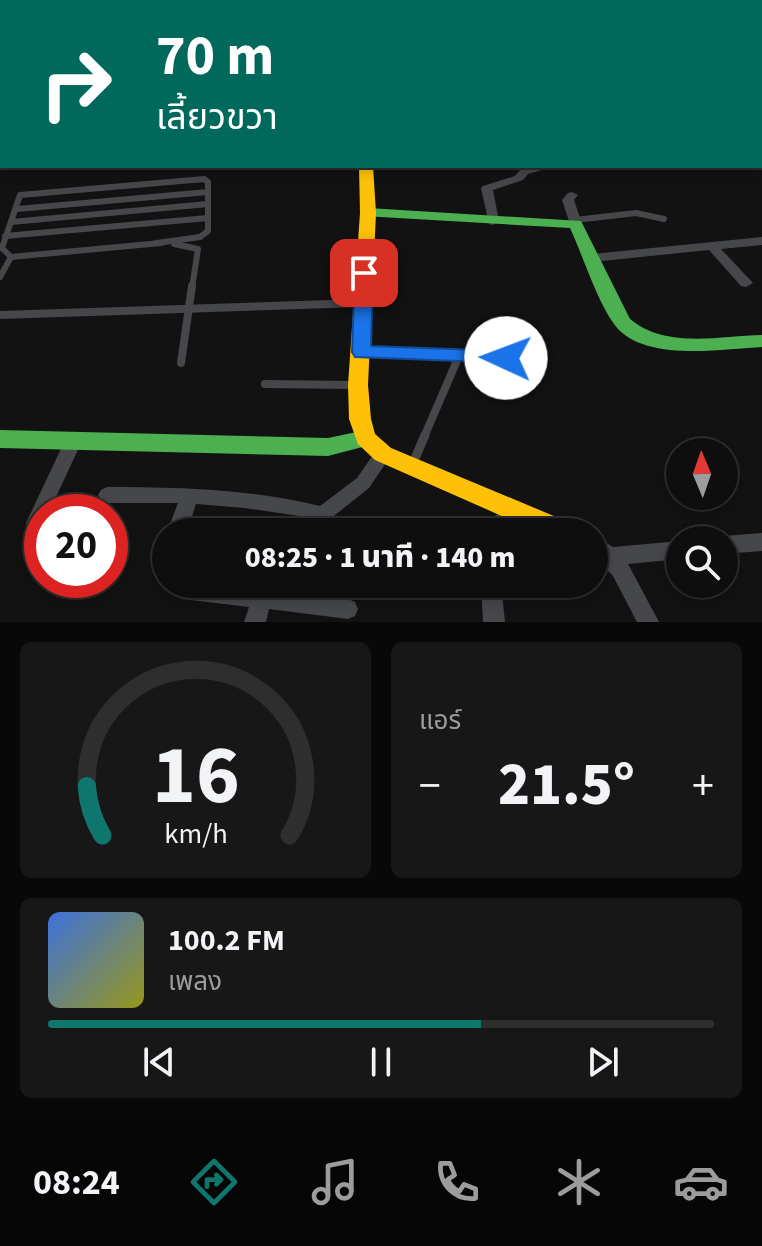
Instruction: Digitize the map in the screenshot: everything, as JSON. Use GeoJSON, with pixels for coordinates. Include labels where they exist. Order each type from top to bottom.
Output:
{"type":"FeatureCollection","features":[{"type":"Feature","properties":{"kind":"street"},"geometry":{"type":"LineString","coordinates":[[366,168],[368,213],[358,385],[360,419],[366,438],[383,454],[532,518]]}},
{"type":"Feature","properties":{"kind":"street"},"geometry":{"type":"LineString","coordinates":[[493,221],[487,188],[541,168]]}},
{"type":"Feature","properties":{"kind":"street"},"geometry":{"type":"LineString","coordinates":[[572,195],[568,196],[568,200],[576,222],[622,322],[632,333],[653,344],[670,346],[762,341]]}},
{"type":"Feature","properties":{"kind":"street"},"geometry":{"type":"LineString","coordinates":[[368,213],[493,221],[576,222]]}},
{"type":"Feature","properties":{"kind":"street"},"geometry":{"type":"LineString","coordinates":[[592,258],[762,241]]}},
{"type":"Feature","properties":{"kind":"street"},"geometry":{"type":"LineString","coordinates":[[712,246],[746,283]]}},
{"type":"Feature","properties":{"kind":"street"},"geometry":{"type":"LineString","coordinates":[[0,439],[328,447],[366,438]]}},
{"type":"Feature","properties":{"kind":"street"},"geometry":{"type":"LineString","coordinates":[[48,494],[73,441]]}},
{"type":"Feature","properties":{"kind":"street"},"geometry":{"type":"LineString","coordinates":[[321,518],[363,483],[383,454]]}},
{"type":"Feature","properties":{"kind":"street"},"geometry":{"type":"LineString","coordinates":[[128,495],[190,495],[297,507],[326,515]]}},
{"type":"Feature","properties":{"kind":"street"},"geometry":{"type":"LineString","coordinates":[[182,518],[190,495]]}},
{"type":"Feature","properties":{"kind":"street"},"geometry":{"type":"LineString","coordinates":[[508,518],[518,512]]}},
{"type":"Feature","properties":{"kind":"street"},"geometry":{"type":"LineString","coordinates":[[738,544],[762,542]]}},
{"type":"Feature","properties":{"kind":"street"},"geometry":{"type":"LineString","coordinates":[[613,556],[666,551]]}},
{"type":"Feature","properties":{"kind":"street"},"geometry":{"type":"LineString","coordinates":[[608,553],[625,573],[648,622]]}},
{"type":"Feature","properties":{"kind":"street"},"geometry":{"type":"LineString","coordinates":[[255,622],[261,598]]}},
{"type":"Feature","properties":{"kind":"street"},"geometry":{"type":"LineString","coordinates":[[296,598],[348,609]]}},
{"type":"Feature","properties":{"kind":"street"},"geometry":{"type":"LineString","coordinates":[[492,598],[494,622]]}},
{"type":"Feature","properties":{"kind":"lane"},"geometry":{"type":"LineString","coordinates":[[199,178],[208,182],[208,192],[208,231],[204,235],[157,243],[11,257],[2,251],[20,195],[199,178]]}},
{"type":"Feature","properties":{"kind":"lane"},"geometry":{"type":"LineString","coordinates":[[17,209],[208,192]]}},
{"type":"Feature","properties":{"kind":"lane"},"geometry":{"type":"LineString","coordinates":[[11,222],[208,204]]}},
{"type":"Feature","properties":{"kind":"lane"},"geometry":{"type":"LineString","coordinates":[[576,222],[636,213],[664,219]]}},
{"type":"Feature","properties":{"kind":"lane"},"geometry":{"type":"LineString","coordinates":[[5,236],[208,218]]}},
{"type":"Feature","properties":{"kind":"lane"},"geometry":{"type":"LineString","coordinates":[[157,243],[198,247],[181,363]]}},
{"type":"Feature","properties":{"kind":"lane"},"geometry":{"type":"LineString","coordinates":[[0,277],[11,257]]}},
{"type":"Feature","properties":{"kind":"lane"},"geometry":{"type":"LineString","coordinates":[[0,315],[362,303]]}},
{"type":"Feature","properties":{"kind":"lane"},"geometry":{"type":"LineString","coordinates":[[362,352],[506,358]]}},
{"type":"Feature","properties":{"kind":"lane"},"geometry":{"type":"LineString","coordinates":[[416,456],[459,356]]}},
{"type":"Feature","properties":{"kind":"lane"},"geometry":{"type":"LineString","coordinates":[[265,384],[358,385]]}},
{"type":"Feature","properties":{"kind":"traffic: fast"},"geometry":{"type":"LineString","coordinates":[[368,213],[576,224],[622,322],[636,334],[669,345],[762,341]]}},
{"type":"Feature","properties":{"kind":"traffic: fast"},"geometry":{"type":"LineString","coordinates":[[0,439],[328,447],[366,438]]}},
{"type":"Feature","properties":{"kind":"traffic: slow"},"geometry":{"type":"LineString","coordinates":[[366,168],[368,213],[358,385],[360,419],[366,438],[383,454],[532,518]]}},
{"type":"Feature","properties":{"kind":"route"},"geometry":{"type":"LineString","coordinates":[[364,273],[362,352],[506,358]]}}]}
